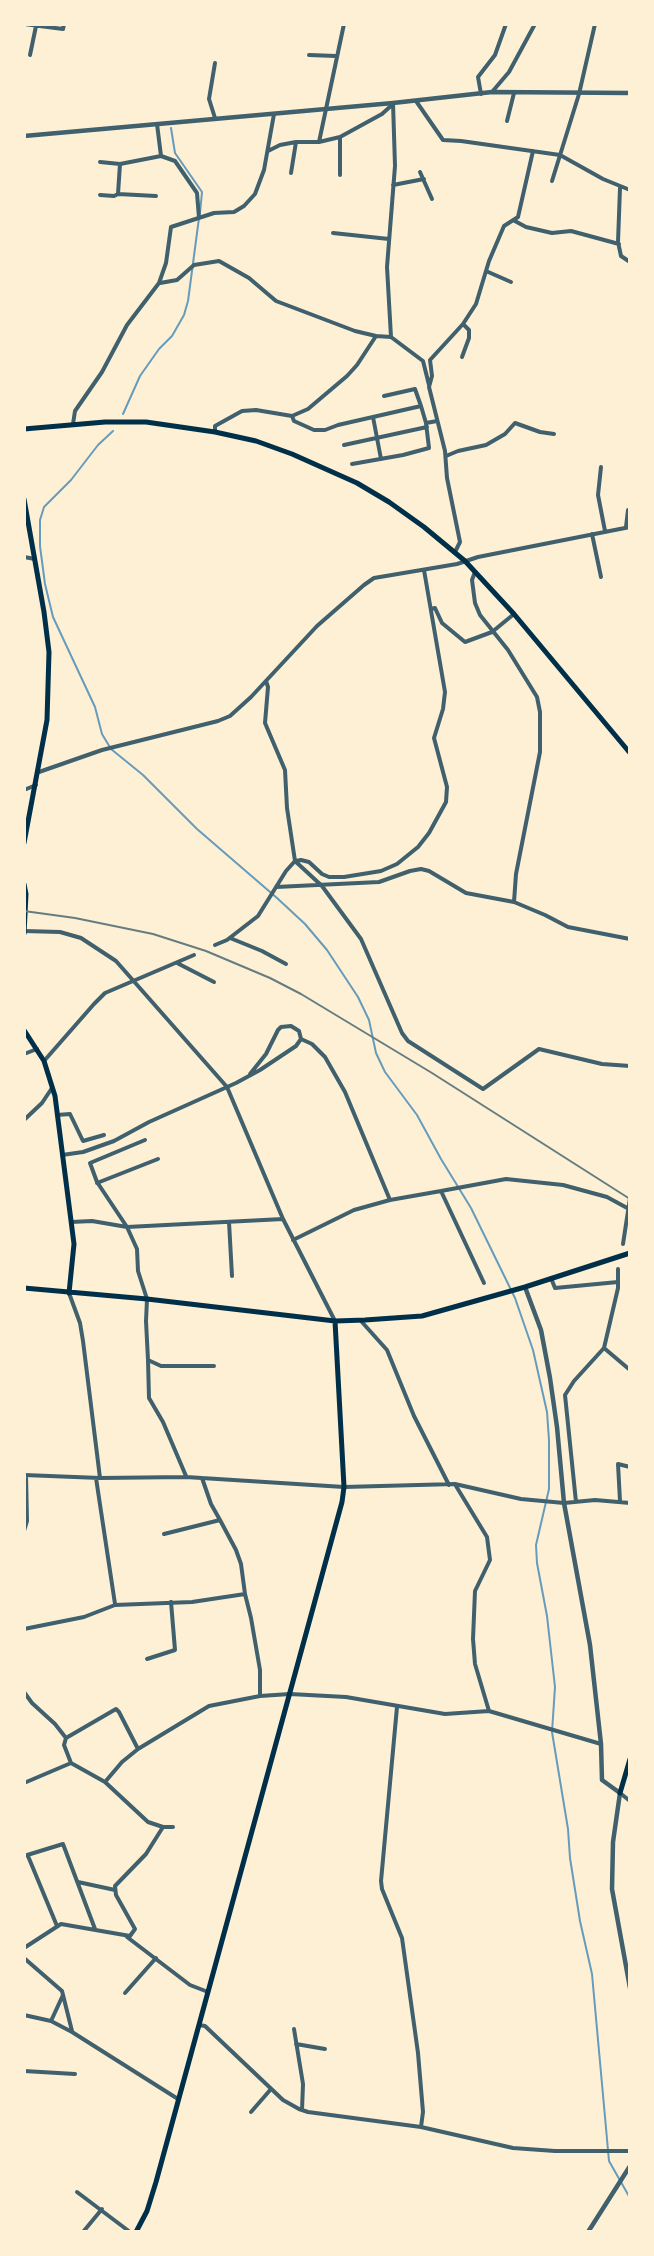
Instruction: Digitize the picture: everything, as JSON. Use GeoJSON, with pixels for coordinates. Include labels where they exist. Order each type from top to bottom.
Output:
{"type":"FeatureCollection","features":[{"type":"Feature","properties":{"kind":"main road"},"geometry":{"type":"LineString","coordinates":[[24,429],[73,423],[146,423],[215,432],[256,441],[292,454],[357,483],[389,502],[465,561],[514,614],[630,753]]}},
{"type":"Feature","properties":{"kind":"main road"},"geometry":{"type":"LineString","coordinates":[[24,499],[45,612],[49,652],[47,720],[24,843]]}},
{"type":"Feature","properties":{"kind":"main road"},"geometry":{"type":"LineString","coordinates":[[24,884],[24,932]]}},
{"type":"Feature","properties":{"kind":"main road"},"geometry":{"type":"LineString","coordinates":[[24,1030],[44,1061],[57,1114],[74,1244],[69,1293]]}},
{"type":"Feature","properties":{"kind":"main road"},"geometry":{"type":"LineString","coordinates":[[24,1288],[147,1299],[335,1321],[361,1321],[422,1316],[525,1287],[630,1253]]}},
{"type":"Feature","properties":{"kind":"main road"},"geometry":{"type":"LineString","coordinates":[[136,2232],[152,2196],[342,1502],[344,1487],[335,1321]]}},
{"type":"Feature","properties":{"kind":"main road"},"geometry":{"type":"LineString","coordinates":[[620,1793],[630,1759]]}},
{"type":"Feature","properties":{"kind":"street"},"geometry":{"type":"LineString","coordinates":[[24,24],[63,29],[64,24]]}},
{"type":"Feature","properties":{"kind":"street"},"geometry":{"type":"LineString","coordinates":[[319,142],[344,24]]}},
{"type":"Feature","properties":{"kind":"street"},"geometry":{"type":"LineString","coordinates":[[481,94],[478,77],[495,55],[506,24]]}},
{"type":"Feature","properties":{"kind":"street"},"geometry":{"type":"LineString","coordinates":[[492,92],[509,72],[536,24]]}},
{"type":"Feature","properties":{"kind":"street"},"geometry":{"type":"LineString","coordinates":[[552,182],[579,94],[595,24]]}},
{"type":"Feature","properties":{"kind":"street"},"geometry":{"type":"LineString","coordinates":[[30,55],[36,26]]}},
{"type":"Feature","properties":{"kind":"street"},"geometry":{"type":"LineString","coordinates":[[309,55],[336,56]]}},
{"type":"Feature","properties":{"kind":"street"},"geometry":{"type":"LineString","coordinates":[[214,63],[209,99],[214,118]]}},
{"type":"Feature","properties":{"kind":"street"},"geometry":{"type":"LineString","coordinates":[[24,136],[416,101],[492,92],[630,93]]}},
{"type":"Feature","properties":{"kind":"street"},"geometry":{"type":"LineString","coordinates":[[507,121],[514,93]]}},
{"type":"Feature","properties":{"kind":"street"},"geometry":{"type":"LineString","coordinates":[[416,101],[443,140],[560,155],[621,188],[630,190]]}},
{"type":"Feature","properties":{"kind":"street"},"geometry":{"type":"LineString","coordinates":[[268,152],[280,144],[319,142],[340,137],[382,114],[393,103]]}},
{"type":"Feature","properties":{"kind":"street"},"geometry":{"type":"LineString","coordinates":[[392,337],[387,285],[393,185],[393,103]]}},
{"type":"Feature","properties":{"kind":"street"},"geometry":{"type":"LineString","coordinates":[[73,423],[75,411],[102,372],[127,325],[159,282],[166,263],[171,227],[214,213],[234,212],[244,206],[255,194],[264,170],[274,113]]}},
{"type":"Feature","properties":{"kind":"street"},"geometry":{"type":"LineString","coordinates":[[157,124],[161,156]]}},
{"type":"Feature","properties":{"kind":"street"},"geometry":{"type":"LineString","coordinates":[[340,137],[340,176]]}},
{"type":"Feature","properties":{"kind":"street"},"geometry":{"type":"LineString","coordinates":[[291,173],[296,142]]}},
{"type":"Feature","properties":{"kind":"street"},"geometry":{"type":"LineString","coordinates":[[429,387],[432,376],[430,360],[463,324],[476,304],[504,226],[518,218],[533,151]]}},
{"type":"Feature","properties":{"kind":"street"},"geometry":{"type":"LineString","coordinates":[[100,162],[120,164],[161,156],[175,161],[197,193],[199,218]]}},
{"type":"Feature","properties":{"kind":"street"},"geometry":{"type":"LineString","coordinates":[[118,194],[120,164]]}},
{"type":"Feature","properties":{"kind":"street"},"geometry":{"type":"LineString","coordinates":[[420,172],[432,199]]}},
{"type":"Feature","properties":{"kind":"street"},"geometry":{"type":"LineString","coordinates":[[393,185],[424,179]]}},
{"type":"Feature","properties":{"kind":"street"},"geometry":{"type":"LineString","coordinates":[[621,188],[619,244],[621,256],[630,262]]}},
{"type":"Feature","properties":{"kind":"street"},"geometry":{"type":"LineString","coordinates":[[100,195],[156,196]]}},
{"type":"Feature","properties":{"kind":"street"},"geometry":{"type":"LineString","coordinates":[[513,220],[534,229],[552,232],[572,231],[619,244]]}},
{"type":"Feature","properties":{"kind":"street"},"geometry":{"type":"LineString","coordinates":[[333,233],[389,239]]}},
{"type":"Feature","properties":{"kind":"street"},"geometry":{"type":"LineString","coordinates":[[159,282],[177,280],[194,265],[219,261],[249,278],[276,301],[355,331],[392,337],[423,361],[446,456],[447,478],[459,542],[455,552]]}},
{"type":"Feature","properties":{"kind":"street"},"geometry":{"type":"LineString","coordinates":[[486,271],[511,282]]}},
{"type":"Feature","properties":{"kind":"street"},"geometry":{"type":"LineString","coordinates":[[462,357],[470,338],[469,330],[463,324]]}},
{"type":"Feature","properties":{"kind":"street"},"geometry":{"type":"LineString","coordinates":[[215,432],[215,426],[242,411],[256,410],[292,416],[308,409],[347,376],[376,336]]}},
{"type":"Feature","properties":{"kind":"street"},"geometry":{"type":"LineString","coordinates":[[352,464],[429,448],[427,425],[416,389],[384,396]]}},
{"type":"Feature","properties":{"kind":"street"},"geometry":{"type":"LineString","coordinates":[[292,416],[294,421],[314,430],[325,430],[421,406]]}},
{"type":"Feature","properties":{"kind":"street"},"geometry":{"type":"LineString","coordinates":[[373,417],[381,459]]}},
{"type":"Feature","properties":{"kind":"street"},"geometry":{"type":"LineString","coordinates":[[344,445],[437,421]]}},
{"type":"Feature","properties":{"kind":"street"},"geometry":{"type":"LineString","coordinates":[[446,456],[486,445],[505,434],[515,423],[540,432],[554,434]]}},
{"type":"Feature","properties":{"kind":"street"},"geometry":{"type":"LineString","coordinates":[[601,467],[598,495],[605,531]]}},
{"type":"Feature","properties":{"kind":"street"},"geometry":{"type":"LineString","coordinates":[[39,772],[102,750],[218,721],[240,708],[317,626],[374,578],[424,570],[628,527],[628,510]]}},
{"type":"Feature","properties":{"kind":"street"},"geometry":{"type":"LineString","coordinates":[[592,534],[601,577]]}},
{"type":"Feature","properties":{"kind":"street"},"geometry":{"type":"LineString","coordinates":[[24,557],[35,559]]}},
{"type":"Feature","properties":{"kind":"street"},"geometry":{"type":"LineString","coordinates":[[215,945],[230,938],[258,916],[286,871],[296,861],[309,862],[329,877],[381,871],[397,864],[418,847],[441,813],[446,802],[447,787],[434,738],[445,692],[424,570]]}},
{"type":"Feature","properties":{"kind":"street"},"geometry":{"type":"LineString","coordinates":[[475,572],[472,580],[474,603],[492,632],[508,650],[537,697],[540,712],[540,752],[516,874],[514,902]]}},
{"type":"Feature","properties":{"kind":"street"},"geometry":{"type":"LineString","coordinates":[[431,609],[435,608],[442,623],[465,642],[492,632],[514,614]]}},
{"type":"Feature","properties":{"kind":"street"},"geometry":{"type":"LineString","coordinates":[[266,681],[268,687],[265,723],[285,770],[287,808],[296,861],[322,886],[361,939],[402,1033],[408,1041],[483,1089],[539,1049],[602,1064],[630,1066]]}},
{"type":"Feature","properties":{"kind":"street"},"geometry":{"type":"LineString","coordinates":[[24,790],[36,785]]}},
{"type":"Feature","properties":{"kind":"street"},"geometry":{"type":"LineString","coordinates":[[276,887],[379,882],[421,869],[466,893],[514,902],[567,927],[630,939]]}},
{"type":"Feature","properties":{"kind":"street"},"geometry":{"type":"LineString","coordinates":[[24,932],[60,932],[81,939],[116,961],[227,1087],[283,1219],[335,1321]]}},
{"type":"Feature","properties":{"kind":"street"},"geometry":{"type":"LineString","coordinates":[[230,938],[286,964]]}},
{"type":"Feature","properties":{"kind":"street"},"geometry":{"type":"LineString","coordinates":[[44,1061],[105,993],[194,954]]}},
{"type":"Feature","properties":{"kind":"street"},"geometry":{"type":"LineString","coordinates":[[176,963],[214,982]]}},
{"type":"Feature","properties":{"kind":"street"},"geometry":{"type":"LineString","coordinates":[[250,1074],[266,1054],[275,1034],[281,1027],[295,1028],[301,1039],[312,1044],[325,1057],[345,1092],[390,1200]]}},
{"type":"Feature","properties":{"kind":"street"},"geometry":{"type":"LineString","coordinates":[[62,1155],[82,1152],[114,1141],[148,1122],[227,1087],[291,1050],[301,1039]]}},
{"type":"Feature","properties":{"kind":"street"},"geometry":{"type":"LineString","coordinates":[[24,1054],[36,1049]]}},
{"type":"Feature","properties":{"kind":"street"},"geometry":{"type":"LineString","coordinates":[[24,1120],[42,1103],[52,1088]]}},
{"type":"Feature","properties":{"kind":"street"},"geometry":{"type":"LineString","coordinates":[[57,1114],[70,1114],[83,1141],[104,1135]]}},
{"type":"Feature","properties":{"kind":"street"},"geometry":{"type":"LineString","coordinates":[[146,1140],[90,1163],[98,1183],[127,1227],[137,1249],[138,1271],[147,1299],[149,1398],[163,1422],[186,1477]]}},
{"type":"Feature","properties":{"kind":"street"},"geometry":{"type":"LineString","coordinates":[[98,1183],[158,1159]]}},
{"type":"Feature","properties":{"kind":"street"},"geometry":{"type":"LineString","coordinates":[[293,1240],[354,1210],[390,1200],[506,1179],[563,1185],[606,1197],[629,1209]]}},
{"type":"Feature","properties":{"kind":"street"},"geometry":{"type":"LineString","coordinates":[[441,1191],[484,1283]]}},
{"type":"Feature","properties":{"kind":"street"},"geometry":{"type":"LineString","coordinates":[[623,1244],[630,1198]]}},
{"type":"Feature","properties":{"kind":"street"},"geometry":{"type":"LineString","coordinates":[[71,1222],[92,1221],[127,1227],[283,1219]]}},
{"type":"Feature","properties":{"kind":"street"},"geometry":{"type":"LineString","coordinates":[[230,1222],[232,1276]]}},
{"type":"Feature","properties":{"kind":"street"},"geometry":{"type":"LineString","coordinates":[[576,1502],[566,1395],[574,1381],[604,1348],[618,1282],[618,1269]]}},
{"type":"Feature","properties":{"kind":"street"},"geometry":{"type":"LineString","coordinates":[[551,1278],[555,1288],[618,1282]]}},
{"type":"Feature","properties":{"kind":"street"},"geometry":{"type":"LineString","coordinates":[[525,1287],[541,1330],[550,1378],[564,1503],[590,1645],[601,1744],[602,1780],[630,1801]]}},
{"type":"Feature","properties":{"kind":"street"},"geometry":{"type":"LineString","coordinates":[[69,1293],[80,1323],[83,1341],[115,1605]]}},
{"type":"Feature","properties":{"kind":"street"},"geometry":{"type":"LineString","coordinates":[[361,1321],[387,1350],[414,1416],[449,1485]]}},
{"type":"Feature","properties":{"kind":"street"},"geometry":{"type":"LineString","coordinates":[[604,1348],[630,1370]]}},
{"type":"Feature","properties":{"kind":"street"},"geometry":{"type":"LineString","coordinates":[[148,1360],[161,1366],[214,1366]]}},
{"type":"Feature","properties":{"kind":"street"},"geometry":{"type":"LineString","coordinates":[[620,1502],[618,1464],[630,1467]]}},
{"type":"Feature","properties":{"kind":"street"},"geometry":{"type":"LineString","coordinates":[[24,1531],[27,1521],[25,1475],[98,1478],[186,1477],[344,1487],[455,1484],[521,1499],[564,1503],[630,1503]]}},
{"type":"Feature","properties":{"kind":"street"},"geometry":{"type":"LineString","coordinates":[[202,1478],[211,1504],[241,1564],[260,1670],[260,1696]]}},
{"type":"Feature","properties":{"kind":"street"},"geometry":{"type":"LineString","coordinates":[[455,1484],[487,1537],[490,1560],[475,1592],[473,1639],[475,1664],[489,1710]]}},
{"type":"Feature","properties":{"kind":"street"},"geometry":{"type":"LineString","coordinates":[[164,1534],[220,1520]]}},
{"type":"Feature","properties":{"kind":"street"},"geometry":{"type":"LineString","coordinates":[[24,1629],[84,1617],[115,1605],[192,1602],[245,1594]]}},
{"type":"Feature","properties":{"kind":"street"},"geometry":{"type":"LineString","coordinates":[[147,1659],[175,1650],[171,1602]]}},
{"type":"Feature","properties":{"kind":"street"},"geometry":{"type":"LineString","coordinates":[[24,1692],[32,1703],[56,1724],[66,1738]]}},
{"type":"Feature","properties":{"kind":"street"},"geometry":{"type":"LineString","coordinates":[[105,1782],[114,1770],[138,1749],[209,1706],[260,1696],[290,1694],[346,1697],[445,1714],[489,1710],[601,1744]]}},
{"type":"Feature","properties":{"kind":"street"},"geometry":{"type":"LineString","coordinates":[[397,1707],[381,1881],[382,1889],[402,1938],[418,2054],[423,2112],[421,2127]]}},
{"type":"Feature","properties":{"kind":"street"},"geometry":{"type":"LineString","coordinates":[[138,1749],[116,1709],[66,1738],[64,1745],[71,1763],[105,1782],[148,1822],[163,1827],[173,1827]]}},
{"type":"Feature","properties":{"kind":"street"},"geometry":{"type":"LineString","coordinates":[[24,1783],[71,1763]]}},
{"type":"Feature","properties":{"kind":"street"},"geometry":{"type":"LineString","coordinates":[[620,1793],[614,1842],[612,1889],[630,1988]]}},
{"type":"Feature","properties":{"kind":"street"},"geometry":{"type":"LineString","coordinates":[[126,1936],[130,1936],[135,1929],[116,1895],[115,1886],[146,1854],[163,1827]]}},
{"type":"Feature","properties":{"kind":"street"},"geometry":{"type":"LineString","coordinates":[[57,1926],[26,1856],[63,1844],[95,1930]]}},
{"type":"Feature","properties":{"kind":"street"},"geometry":{"type":"LineString","coordinates":[[77,1881],[115,1890]]}},
{"type":"Feature","properties":{"kind":"street"},"geometry":{"type":"LineString","coordinates":[[24,1948],[57,1926],[66,1924],[126,1936],[190,1985],[207,1992]]}},
{"type":"Feature","properties":{"kind":"street"},"geometry":{"type":"LineString","coordinates":[[24,1958],[62,1991],[72,2032]]}},
{"type":"Feature","properties":{"kind":"street"},"geometry":{"type":"LineString","coordinates":[[125,1993],[156,1958]]}},
{"type":"Feature","properties":{"kind":"street"},"geometry":{"type":"LineString","coordinates":[[51,2021],[63,1995]]}},
{"type":"Feature","properties":{"kind":"street"},"geometry":{"type":"LineString","coordinates":[[24,2015],[51,2021],[72,2032],[178,2099]]}},
{"type":"Feature","properties":{"kind":"street"},"geometry":{"type":"LineString","coordinates":[[199,2025],[205,2026],[271,2089],[293,2107],[302,2110],[325,2116],[421,2127],[513,2148],[555,2151],[630,2151]]}},
{"type":"Feature","properties":{"kind":"street"},"geometry":{"type":"LineString","coordinates":[[294,2029],[303,2084],[302,2110]]}},
{"type":"Feature","properties":{"kind":"street"},"geometry":{"type":"LineString","coordinates":[[296,2044],[325,2049]]}},
{"type":"Feature","properties":{"kind":"street"},"geometry":{"type":"LineString","coordinates":[[24,2071],[75,2074]]}},
{"type":"Feature","properties":{"kind":"street"},"geometry":{"type":"LineString","coordinates":[[251,2112],[271,2089]]}},
{"type":"Feature","properties":{"kind":"street"},"geometry":{"type":"LineString","coordinates":[[588,2232],[628,2168]]}},
{"type":"Feature","properties":{"kind":"street"},"geometry":{"type":"LineString","coordinates":[[76,2192],[102,2209],[130,2232]]}},
{"type":"Feature","properties":{"kind":"street"},"geometry":{"type":"LineString","coordinates":[[83,2232],[102,2209]]}},
{"type":"Feature","properties":{"kind":"waterway"},"geometry":{"type":"LineString","coordinates":[[171,128],[175,153],[202,192],[200,213]]}},
{"type":"Feature","properties":{"kind":"waterway"},"geometry":{"type":"LineString","coordinates":[[123,414],[140,376],[159,349],[172,336],[184,315],[188,301],[199,218]]}},
{"type":"Feature","properties":{"kind":"waterway"},"geometry":{"type":"LineString","coordinates":[[113,431],[98,445],[71,480],[44,507],[40,520],[40,546],[45,584],[53,617],[95,707],[102,734],[111,749],[143,775],[197,829],[305,924],[327,950],[358,997],[369,1020],[376,1053],[385,1072],[417,1115],[471,1208],[515,1298],[533,1350],[547,1412],[549,1440],[549,1489],[536,1545],[555,1687],[552,1732],[580,1921],[592,1974],[609,2161],[630,2198]]}},
{"type":"Feature","properties":{"kind":"railway"},"geometry":{"type":"LineString","coordinates":[[24,911],[75,918],[153,934],[206,951],[270,978],[301,994],[432,1073],[630,1199]]}}]}
